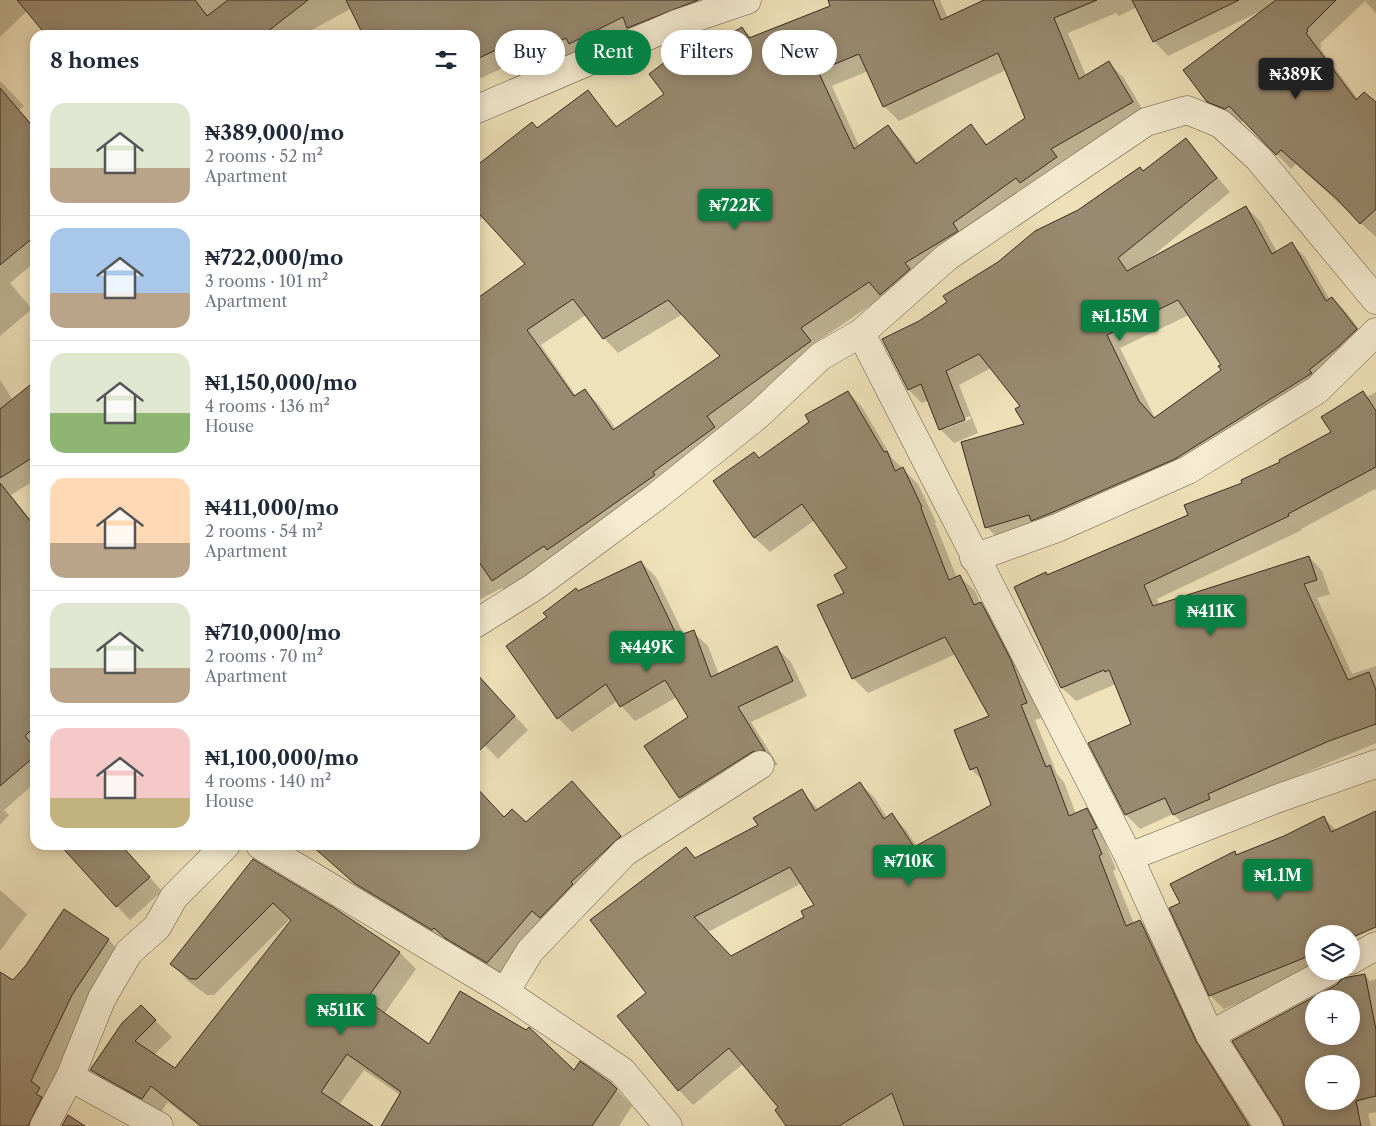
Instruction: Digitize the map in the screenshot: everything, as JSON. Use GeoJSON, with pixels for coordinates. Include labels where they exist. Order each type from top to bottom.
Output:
{"type":"FeatureCollection","features":[{"type":"Feature","properties":{"kind":"street"},"geometry":{"type":"LineString","coordinates":[[480,108],[676,24],[747,0]]}},
{"type":"Feature","properties":{"kind":"street"},"geometry":{"type":"LineString","coordinates":[[480,621],[534,587],[658,496],[758,415],[821,356],[861,333],[948,257],[1146,122],[1186,110],[1221,124],[1258,158],[1376,300]]}},
{"type":"Feature","properties":{"kind":"street"},"geometry":{"type":"LineString","coordinates":[[974,558],[1057,528],[1188,470],[1317,390],[1376,332]]}},
{"type":"Feature","properties":{"kind":"street"},"geometry":{"type":"LineString","coordinates":[[861,333],[974,558],[998,598],[1129,857],[1210,1035],[1268,1126]]}},
{"type":"Feature","properties":{"kind":"street"},"geometry":{"type":"LineString","coordinates":[[1129,857],[1279,798],[1376,764]]}},
{"type":"Feature","properties":{"kind":"street"},"geometry":{"type":"LineString","coordinates":[[504,992],[530,951],[626,852],[760,765]]}},
{"type":"Feature","properties":{"kind":"street"},"geometry":{"type":"LineString","coordinates":[[44,1126],[70,1077],[102,998],[129,952],[157,927],[174,897],[221,850]]}},
{"type":"Feature","properties":{"kind":"street"},"geometry":{"type":"LineString","coordinates":[[268,850],[504,992],[622,1071],[668,1126]]}},
{"type":"Feature","properties":{"kind":"street"},"geometry":{"type":"LineString","coordinates":[[1360,955],[1376,946]]}},
{"type":"Feature","properties":{"kind":"street"},"geometry":{"type":"LineString","coordinates":[[1210,1035],[1312,980]]}},
{"type":"Feature","properties":{"kind":"street"},"geometry":{"type":"LineString","coordinates":[[70,1077],[159,1126]]}},
{"type":"Feature","properties":{"kind":"building"},"geometry":{"type":"Polygon","coordinates":[[[17,0],[195,0],[207,16],[228,0],[308,0],[269,30],[42,30],[17,0]]]}},
{"type":"Feature","properties":{"kind":"building"},"geometry":{"type":"Polygon","coordinates":[[[346,0],[698,0],[627,28],[623,17],[597,30],[575,30],[575,41],[569,44],[565,38],[565,30],[495,30],[495,50],[480,58],[480,30],[361,30],[346,0]]]}},
{"type":"Feature","properties":{"kind":"building"},"geometry":{"type":"Polygon","coordinates":[[[828,0],[933,0],[941,20],[984,0],[1097,0],[1054,18],[1079,79],[1109,61],[1133,102],[1051,149],[1057,157],[1020,183],[1016,178],[953,223],[958,231],[905,263],[910,269],[880,295],[869,282],[801,328],[811,341],[707,416],[715,427],[653,472],[655,475],[594,518],[547,550],[544,546],[492,581],[480,563],[480,296],[525,264],[480,214],[480,163],[532,122],[537,128],[588,90],[616,127],[664,94],[650,75],[661,65],[661,75],[752,75],[752,37],[762,33],[762,75],[820,75],[854,149],[888,125],[916,164],[971,124],[986,145],[1025,118],[998,53],[883,107],[859,54],[837,63],[837,30],[769,30],[830,6],[828,0]],[[573,299],[527,330],[574,396],[585,389],[613,430],[720,356],[668,300],[603,339],[573,299]]]}},
{"type":"Feature","properties":{"kind":"building"},"geometry":{"type":"Polygon","coordinates":[[[1132,0],[1239,0],[1153,42],[1132,0]]]}},
{"type":"Feature","properties":{"kind":"building"},"geometry":{"type":"Polygon","coordinates":[[[1276,0],[1336,0],[1307,29],[1306,33],[1356,100],[1364,92],[1376,102],[1376,209],[1360,224],[1337,199],[1281,150],[1276,155],[1229,106],[1225,109],[1207,102],[1183,70],[1276,0]]]}},
{"type":"Feature","properties":{"kind":"building"},"geometry":{"type":"Polygon","coordinates":[[[0,88],[30,123],[30,240],[0,265],[0,88]]]}},
{"type":"Feature","properties":{"kind":"building"},"geometry":{"type":"Polygon","coordinates":[[[1186,138],[1217,178],[1118,258],[1127,271],[1246,206],[1272,254],[1292,242],[1326,301],[1332,297],[1357,329],[1309,370],[1312,373],[1175,459],[1031,521],[1029,515],[985,528],[961,442],[1024,424],[1015,409],[1020,406],[979,354],[946,371],[965,420],[939,430],[921,384],[908,390],[882,339],[919,321],[947,302],[943,296],[998,262],[1035,231],[1078,210],[1140,167],[1143,171],[1186,138]],[[1178,300],[1107,335],[1139,401],[1154,418],[1221,370],[1218,366],[1221,365],[1178,300]]]}},
{"type":"Feature","properties":{"kind":"building"},"geometry":{"type":"Polygon","coordinates":[[[30,385],[30,459],[0,478],[0,409],[30,385]]]}},
{"type":"Feature","properties":{"kind":"building"},"geometry":{"type":"Polygon","coordinates":[[[848,391],[884,452],[887,451],[895,471],[903,467],[922,507],[949,580],[960,575],[974,605],[981,602],[1011,660],[1027,703],[1021,705],[1046,767],[1050,765],[1069,816],[1087,808],[1097,828],[1092,830],[1102,854],[1099,856],[1126,926],[1140,920],[1196,1041],[1249,1126],[904,1126],[892,1093],[839,1126],[786,1126],[775,1110],[778,1107],[729,1048],[678,1091],[617,1016],[646,993],[590,920],[686,847],[695,858],[758,825],[753,818],[802,789],[815,811],[860,782],[884,819],[892,813],[914,847],[991,805],[977,767],[970,770],[954,730],[989,716],[945,637],[852,679],[817,605],[844,593],[834,575],[847,568],[802,504],[754,538],[713,481],[754,452],[759,458],[809,422],[805,415],[848,391]],[[790,867],[694,917],[731,956],[804,917],[801,911],[814,905],[790,867]]]}},
{"type":"Feature","properties":{"kind":"building"},"geometry":{"type":"Polygon","coordinates":[[[1363,391],[1376,411],[1376,467],[1288,514],[1289,516],[1144,585],[1153,606],[1309,556],[1317,580],[1304,584],[1348,680],[1369,672],[1376,690],[1376,724],[1329,741],[1208,794],[1210,799],[1173,815],[1165,798],[1125,815],[1088,743],[1131,724],[1109,670],[1105,672],[1104,670],[1061,688],[1014,587],[1046,572],[1047,575],[1188,515],[1184,505],[1242,483],[1241,480],[1280,462],[1279,460],[1331,432],[1321,417],[1363,391]]]}},
{"type":"Feature","properties":{"kind":"building"},"geometry":{"type":"Polygon","coordinates":[[[0,483],[30,521],[30,731],[25,736],[30,742],[30,760],[0,786],[0,483]]]}},
{"type":"Feature","properties":{"kind":"building"},"geometry":{"type":"Polygon","coordinates":[[[641,561],[677,636],[694,630],[711,677],[777,646],[793,681],[738,707],[765,751],[752,752],[679,798],[644,746],[688,717],[665,680],[620,707],[606,684],[557,719],[506,646],[547,617],[543,613],[576,588],[578,591],[641,561]]]}},
{"type":"Feature","properties":{"kind":"building"},"geometry":{"type":"Polygon","coordinates":[[[480,678],[515,716],[480,750],[480,678]]]}},
{"type":"Feature","properties":{"kind":"building"},"geometry":{"type":"Polygon","coordinates":[[[572,781],[621,836],[571,882],[573,884],[540,918],[532,911],[487,963],[445,938],[434,928],[432,930],[354,883],[317,850],[480,850],[480,791],[504,817],[512,809],[526,822],[572,781]]]}},
{"type":"Feature","properties":{"kind":"building"},"geometry":{"type":"Polygon","coordinates":[[[1376,811],[1376,927],[1360,934],[1360,925],[1305,925],[1305,958],[1209,996],[1169,908],[1180,903],[1170,884],[1235,851],[1236,855],[1284,836],[1324,816],[1331,832],[1376,811]]]}},
{"type":"Feature","properties":{"kind":"building"},"geometry":{"type":"Polygon","coordinates":[[[65,850],[126,850],[150,877],[116,907],[65,850]]]}},
{"type":"Feature","properties":{"kind":"building"},"geometry":{"type":"Polygon","coordinates":[[[253,859],[333,907],[400,952],[366,1000],[429,1044],[460,991],[526,1030],[529,1027],[574,1070],[580,1061],[611,1083],[617,1089],[592,1126],[381,1126],[401,1092],[347,1054],[321,1092],[373,1126],[201,1126],[151,1086],[142,1099],[90,1070],[122,1023],[141,1005],[156,1020],[135,1041],[175,1068],[291,920],[273,903],[197,979],[190,979],[170,964],[253,859]]]}},
{"type":"Feature","properties":{"kind":"building"},"geometry":{"type":"Polygon","coordinates":[[[64,909],[109,939],[72,995],[31,1081],[40,1088],[36,1094],[42,1097],[28,1126],[0,1126],[0,972],[13,980],[26,965],[64,909]]]}},
{"type":"Feature","properties":{"kind":"building"},"geometry":{"type":"Polygon","coordinates":[[[1365,974],[1376,1030],[1376,1096],[1360,1100],[1360,1055],[1305,1055],[1305,1110],[1358,1110],[1361,1126],[1284,1126],[1281,1118],[1232,1041],[1305,1002],[1305,1045],[1360,1045],[1360,990],[1327,990],[1341,980],[1360,980],[1360,975],[1365,974]]]}},
{"type":"Feature","properties":{"kind":"building"},"geometry":{"type":"Polygon","coordinates":[[[68,1115],[85,1126],[62,1126],[68,1115]]]}}]}
